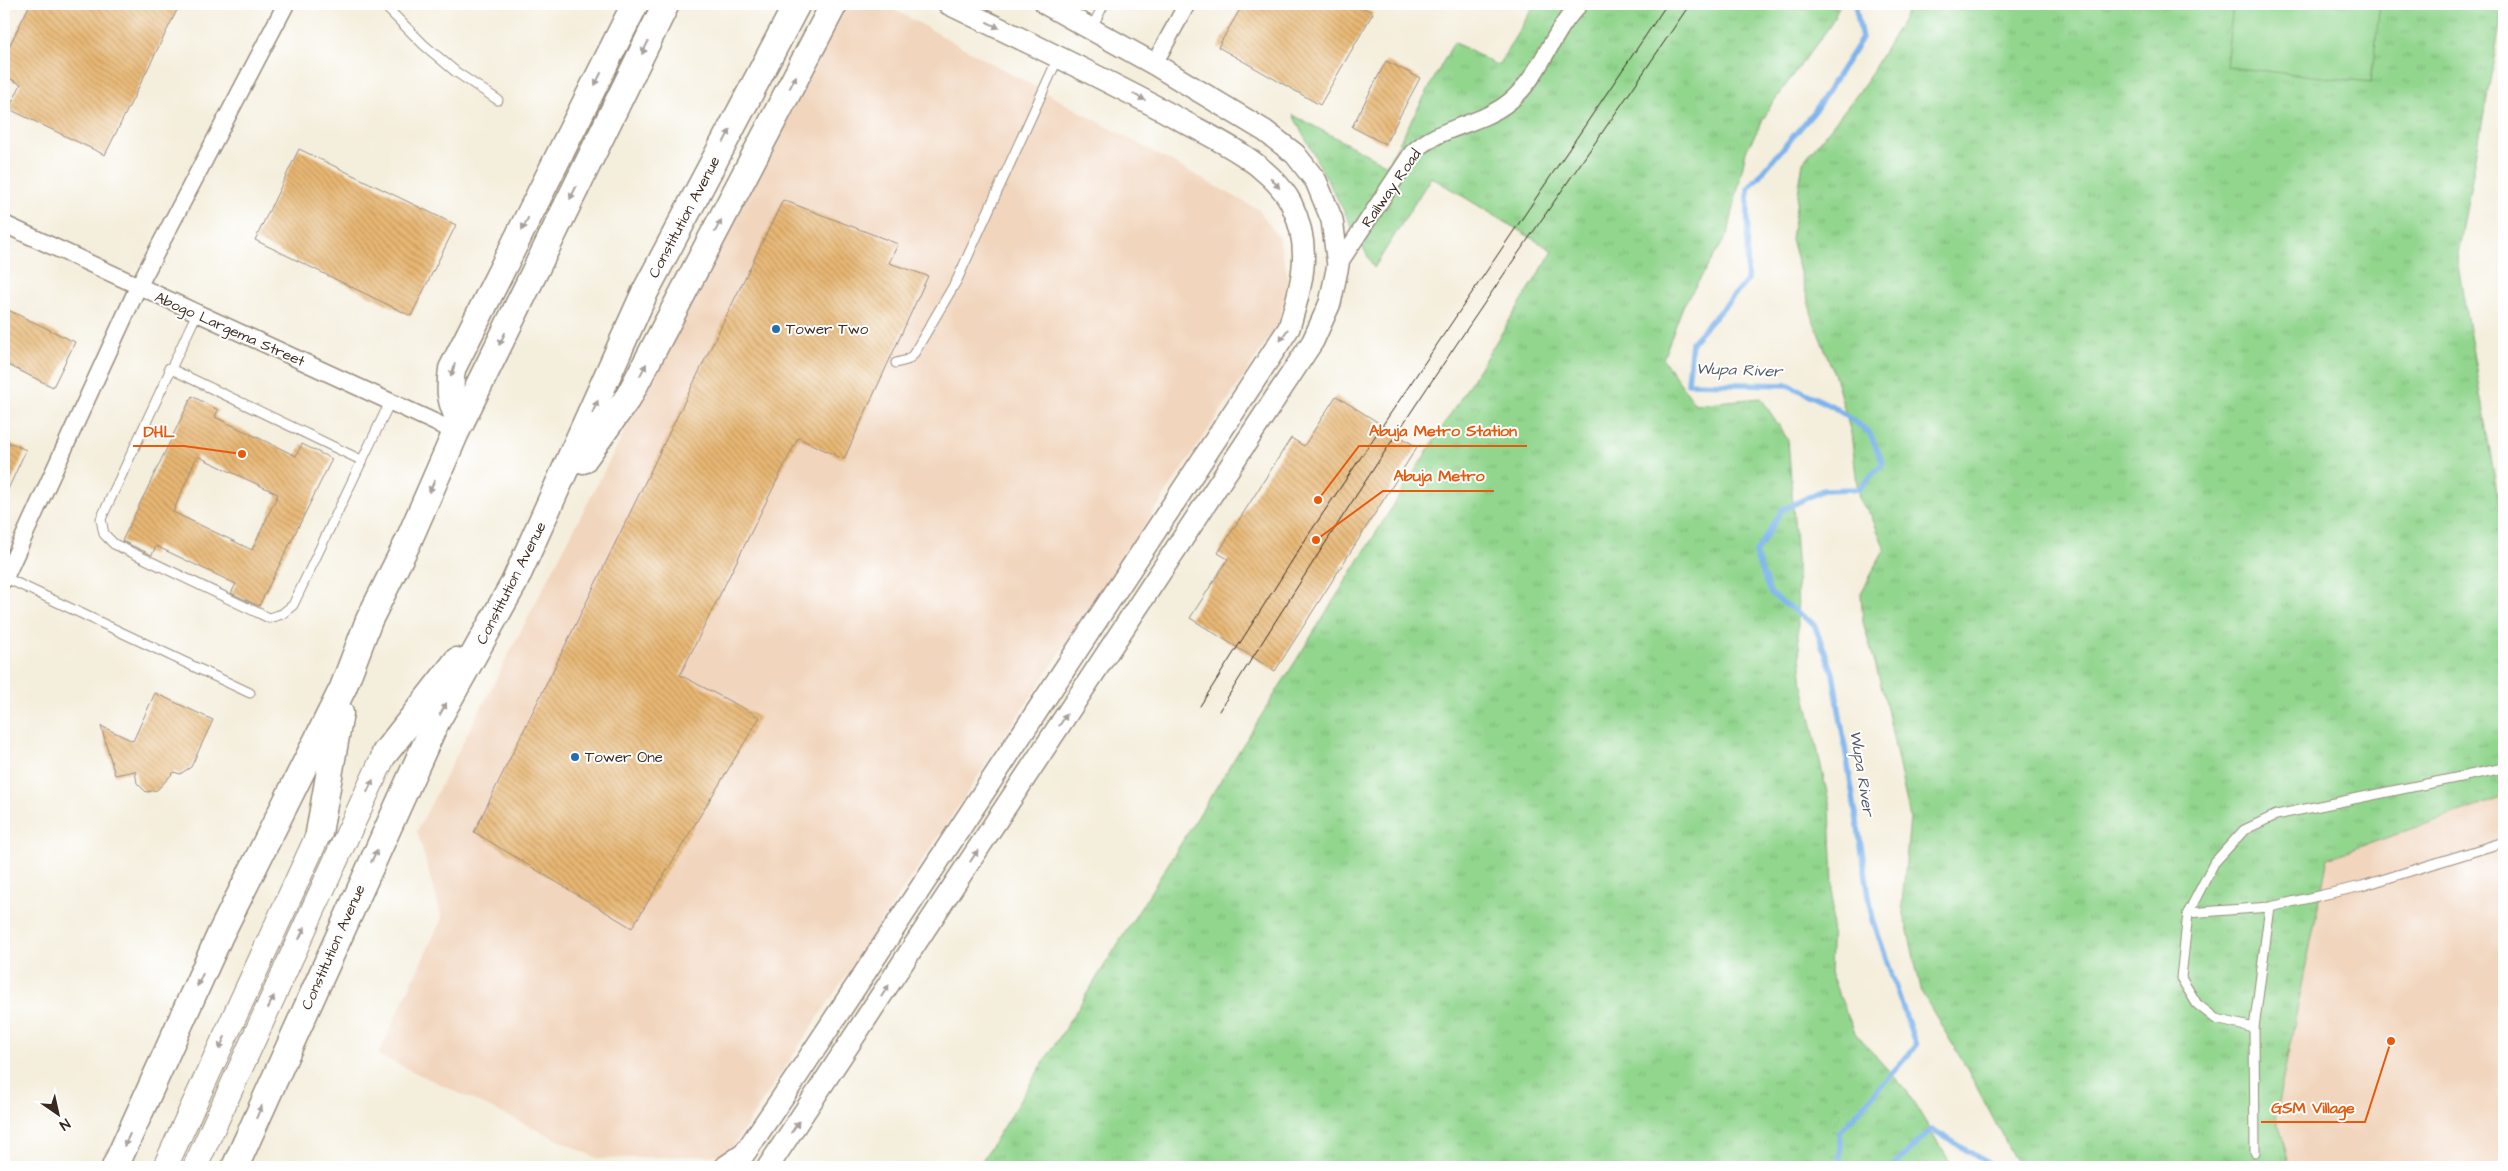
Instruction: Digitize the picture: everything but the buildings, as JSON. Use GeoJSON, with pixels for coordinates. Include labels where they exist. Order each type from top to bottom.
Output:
{"type":"FeatureCollection","features":[{"type":"Feature","properties":{"kind":"main road"},"geometry":{"type":"LineString","coordinates":[[459,427],[452,405],[450,386],[452,369],[635,4]]}},
{"type":"Feature","properties":{"kind":"main road"},"geometry":{"type":"LineString","coordinates":[[114,1167],[220,935],[343,688],[369,620],[407,544],[459,427],[666,4]]}},
{"type":"Feature","properties":{"kind":"main road"},"geometry":{"type":"LineString","coordinates":[[546,512],[629,396],[834,4]]}},
{"type":"Feature","properties":{"kind":"main road","name":"Constitution Avenue"},"geometry":{"type":"LineString","coordinates":[[237,1162],[434,726],[514,583],[645,292],[794,9]]}},
{"type":"Feature","properties":{"kind":"main road"},"geometry":{"type":"LineString","coordinates":[[195,1167],[385,753],[430,693],[492,622]]}},
{"type":"Feature","properties":{"kind":"main road"},"geometry":{"type":"LineString","coordinates":[[165,1167],[319,833],[343,688]]}},
{"type":"Feature","properties":{"kind":"street"},"geometry":{"type":"LineString","coordinates":[[4,578],[138,287],[286,4]]}},
{"type":"Feature","properties":{"kind":"street"},"geometry":{"type":"LineString","coordinates":[[725,1167],[744,1154],[790,1086],[1289,328],[1305,261],[1302,230],[1290,201],[1271,178],[1244,155],[1134,95],[949,4]]}},
{"type":"Feature","properties":{"kind":"street"},"geometry":{"type":"LineString","coordinates":[[768,1167],[1313,341],[1330,303],[1338,265],[1332,220],[1316,181],[1295,154],[1265,131],[1154,64],[1046,4]]}},
{"type":"Feature","properties":{"kind":"street"},"geometry":{"type":"LineString","coordinates":[[1154,64],[1187,4]]}},
{"type":"Feature","properties":{"kind":"street","name":"Railway Road"},"geometry":{"type":"LineString","coordinates":[[1338,265],[1412,154],[1424,141],[1492,114],[1510,101],[1526,85],[1563,22],[1580,4]]}},
{"type":"Feature","properties":{"kind":"street","name":"Abogo Largema Street"},"geometry":{"type":"LineString","coordinates":[[4,224],[390,402],[459,427]]}},
{"type":"Feature","properties":{"kind":"lane"},"geometry":{"type":"LineString","coordinates":[[383,4],[424,46],[456,72],[498,100]]}},
{"type":"Feature","properties":{"kind":"lane"},"geometry":{"type":"LineString","coordinates":[[1091,29],[1104,4]]}},
{"type":"Feature","properties":{"kind":"lane"},"geometry":{"type":"LineString","coordinates":[[896,363],[907,360],[913,355],[956,280],[1059,58]]}},
{"type":"Feature","properties":{"kind":"lane"},"geometry":{"type":"LineString","coordinates":[[197,313],[169,368],[101,519],[104,534],[114,544],[269,618],[282,614],[293,605],[390,402]]}},
{"type":"Feature","properties":{"kind":"lane"},"geometry":{"type":"LineString","coordinates":[[169,368],[361,460]]}},
{"type":"Feature","properties":{"kind":"lane"},"geometry":{"type":"LineString","coordinates":[[4,578],[250,693]]}},
{"type":"Feature","properties":{"kind":"lane"},"geometry":{"type":"LineString","coordinates":[[2254,1028],[2216,1019],[2198,1004],[2181,978],[2188,913],[2214,863],[2244,830],[2276,815],[2504,768]]}},
{"type":"Feature","properties":{"kind":"lane"},"geometry":{"type":"LineString","coordinates":[[2188,913],[2270,907],[2362,886],[2504,842]]}},
{"type":"Feature","properties":{"kind":"lane"},"geometry":{"type":"LineString","coordinates":[[2255,1152],[2254,1028],[2270,907]]}},
{"type":"Feature","properties":{"kind":"shaded area"},"geometry":{"type":"Polygon","coordinates":[[[847,4],[884,4],[1259,210],[1279,238],[1289,283],[1279,323],[727,1155],[599,1159],[378,1055],[442,918],[417,831],[847,4]]]}},
{"type":"Feature","properties":{"kind":"shaded area"},"geometry":{"type":"Polygon","coordinates":[[[2504,790],[2504,1167],[2252,1167],[2328,824],[2504,790]]]}},
{"type":"Feature","properties":{"kind":"green space"},"geometry":{"type":"Polygon","coordinates":[[[1535,4],[1840,4],[1829,27],[1771,105],[1746,151],[1728,234],[1683,306],[1663,359],[1695,404],[1761,398],[1788,440],[1797,558],[1798,637],[1803,686],[1830,806],[1833,887],[1830,973],[1855,1033],[1906,1090],[1953,1167],[978,1167],[1553,251],[1431,177],[1374,268],[1293,115],[1387,165],[1454,42],[1498,66],[1535,4]]]}},
{"type":"Feature","properties":{"kind":"green space"},"geometry":{"type":"Polygon","coordinates":[[[1912,4],[2504,4],[2457,260],[2504,533],[2504,797],[2328,858],[2276,1113],[2290,1167],[2016,1167],[2015,1160],[1966,1067],[1922,993],[1902,905],[1910,818],[1885,699],[1863,622],[1861,593],[1885,549],[1871,515],[1859,500],[1851,433],[1835,376],[1814,322],[1791,239],[1803,162],[1863,87],[1912,4]]]}},
{"type":"Feature","properties":{"kind":"green space"},"geometry":{"type":"Polygon","coordinates":[[[2233,4],[2380,4],[2371,82],[2226,67],[2233,4]]]}},
{"type":"Feature","properties":{"kind":"waterway","name":"Wupa River"},"geometry":{"type":"LineString","coordinates":[[1840,1167],[1840,1132],[1916,1046],[1873,920],[1833,673],[1814,624],[1771,594],[1755,554],[1782,510],[1823,490],[1859,489],[1883,463],[1869,432],[1832,406],[1789,385],[1688,383],[1692,342],[1747,281],[1748,189],[1814,112],[1862,38],[1855,4]]}},
{"type":"Feature","properties":{"kind":"waterway","name":"Wupa River"},"geometry":{"type":"LineString","coordinates":[[1893,1167],[1932,1129],[1994,1167]]}},
{"type":"Feature","properties":{"kind":"tram line"},"geometry":{"type":"LineString","coordinates":[[1200,706],[1309,534],[1667,4]]}},
{"type":"Feature","properties":{"kind":"tram line"},"geometry":{"type":"LineString","coordinates":[[1219,711],[1427,387],[1690,4]]}},
{"type":"Feature","properties":{"kind":"place","name":"Tower Two"},"geometry":{"type":"Point","coordinates":[776,329]}},
{"type":"Feature","properties":{"kind":"place","name":"DHL"},"geometry":{"type":"Point","coordinates":[242,454]}},
{"type":"Feature","properties":{"kind":"place","name":"Abuja Metro Station"},"geometry":{"type":"Point","coordinates":[1318,500]}},
{"type":"Feature","properties":{"kind":"place","name":"Abuja Metro"},"geometry":{"type":"Point","coordinates":[1316,540]}},
{"type":"Feature","properties":{"kind":"place","name":"Tower One"},"geometry":{"type":"Point","coordinates":[575,757]}},
{"type":"Feature","properties":{"kind":"place","name":"GSM Village"},"geometry":{"type":"Point","coordinates":[2391,1041]}}]}
